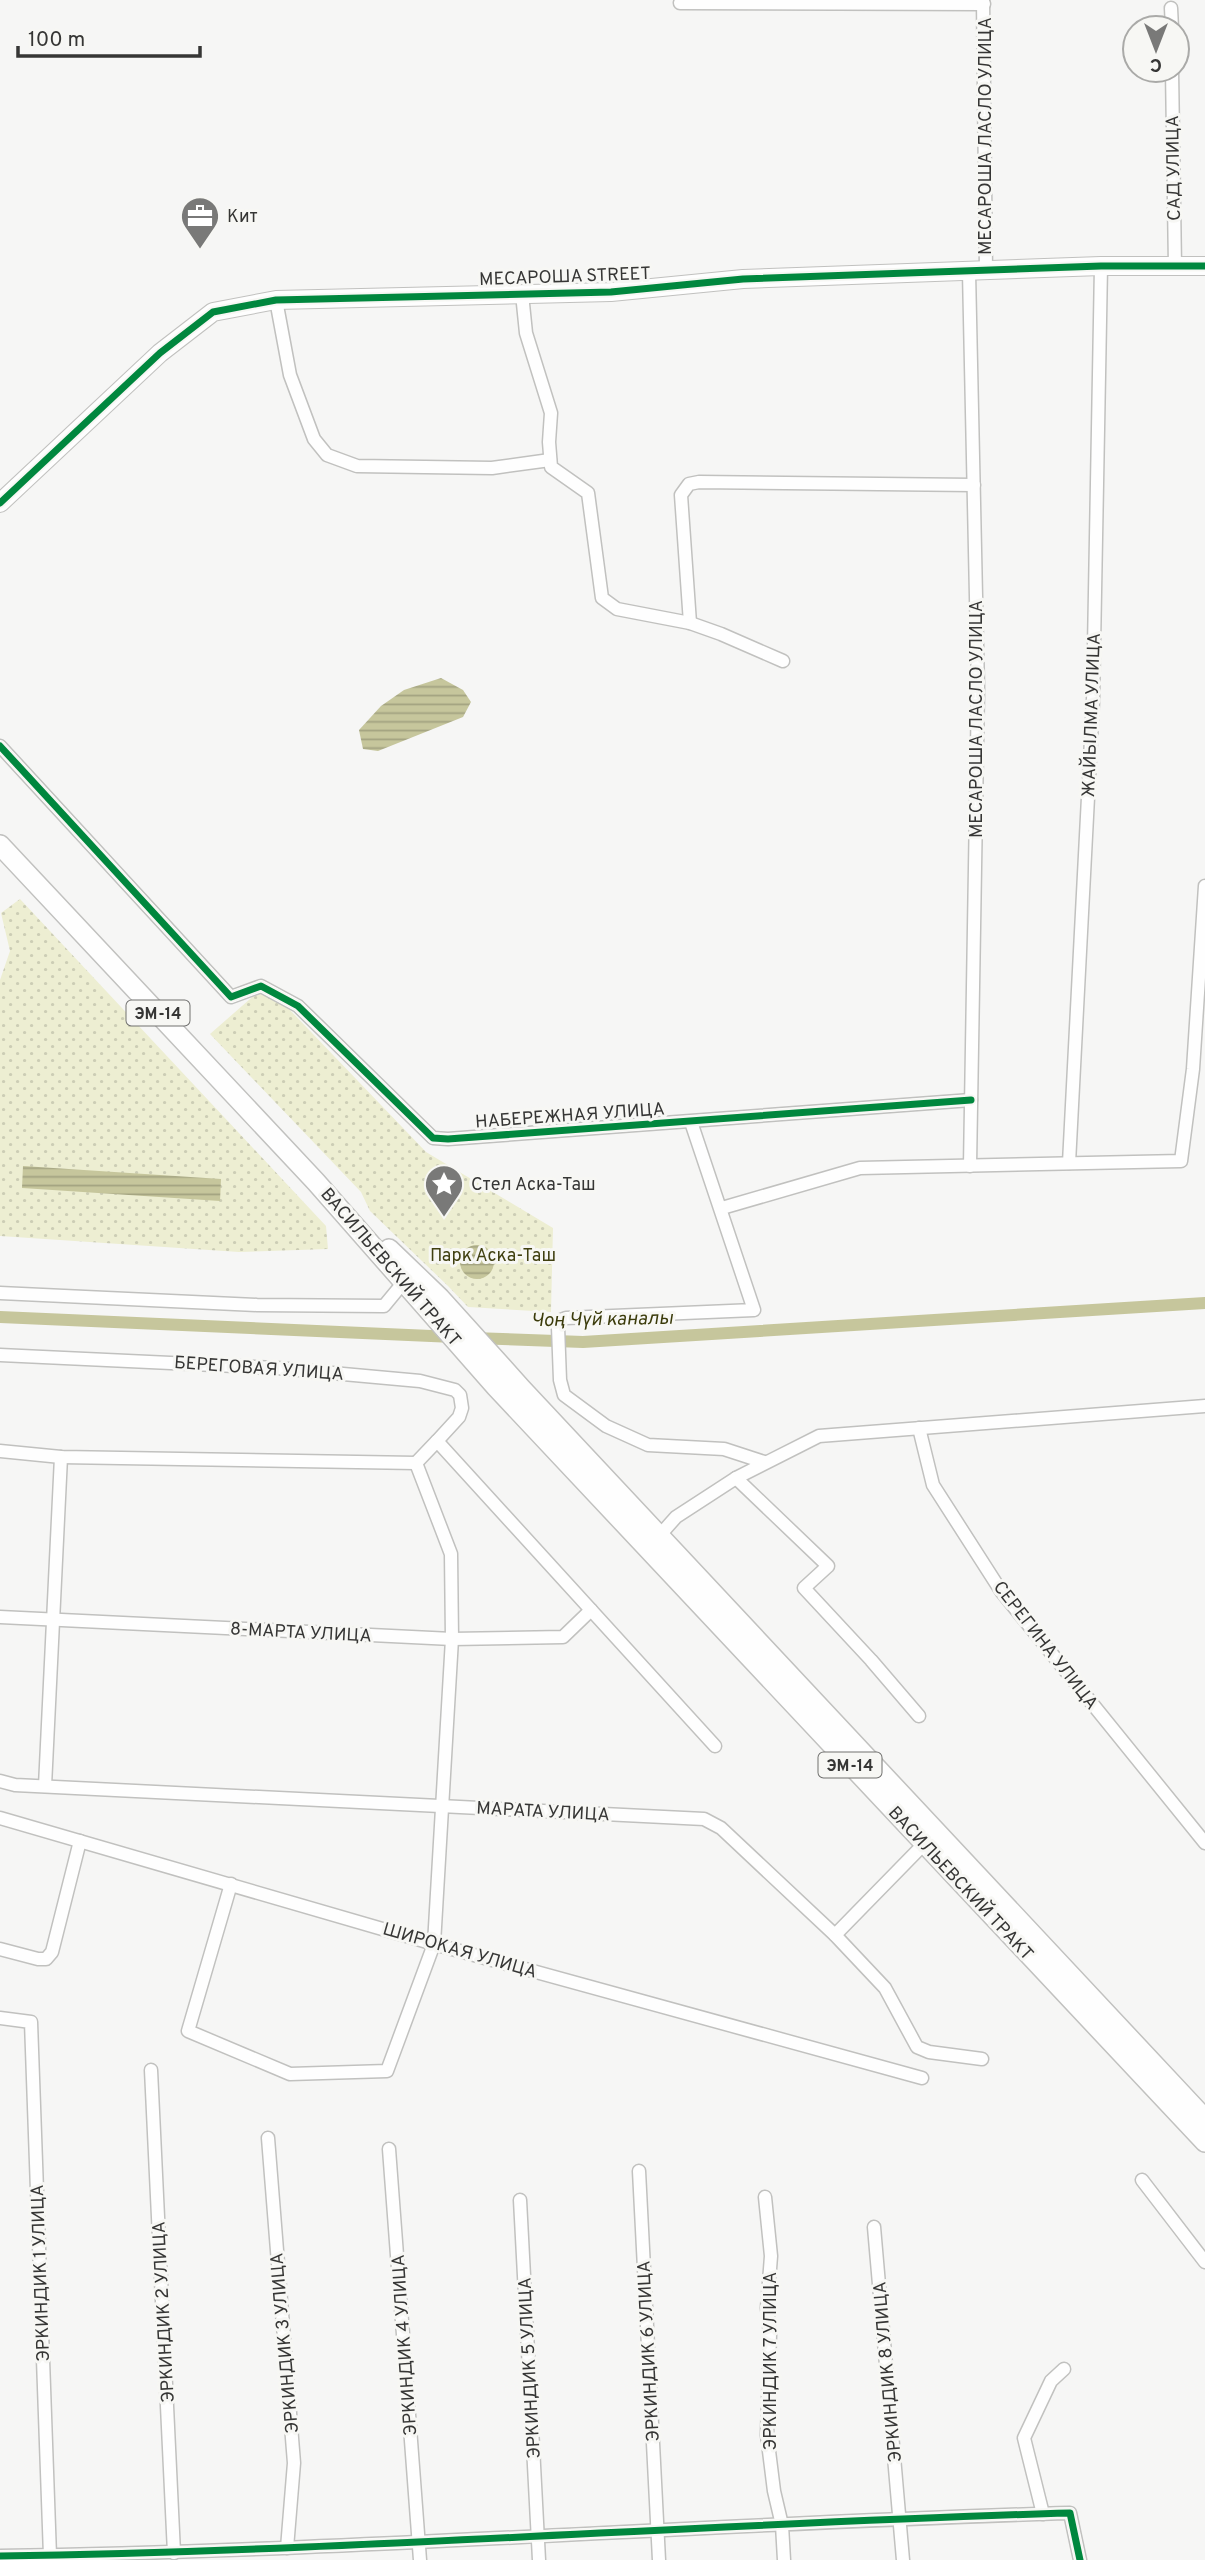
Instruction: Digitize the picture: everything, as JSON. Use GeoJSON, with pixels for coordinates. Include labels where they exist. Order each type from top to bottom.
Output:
{"type":"FeatureCollection","features":[{"type":"Feature","properties":{"kind":"main road","name":"ЭМ-14"},"geometry":{"type":"LineString","coordinates":[[0,845],[316,1182]]}},
{"type":"Feature","properties":{"kind":"main road","name":"ВАСИЛЬЕВСКИЙ ТРАКТ"},"geometry":{"type":"LineString","coordinates":[[316,1182],[496,1387],[1205,2142]]}},
{"type":"Feature","properties":{"kind":"main road","name":"ВАСИЛЬЕВСКИЙ ТРАКТ"},"geometry":{"type":"LineString","coordinates":[[316,1182],[440,1298],[1205,2119]]}},
{"type":"Feature","properties":{"kind":"street"},"geometry":{"type":"LineString","coordinates":[[680,3],[984,2]]}},
{"type":"Feature","properties":{"kind":"street","name":"МЕСАРОША ЛАСЛО УЛИЦА"},"geometry":{"type":"LineString","coordinates":[[970,1166],[978,690],[974,485],[984,2]]}},
{"type":"Feature","properties":{"kind":"street"},"geometry":{"type":"LineString","coordinates":[[1171,8],[1171,14]]}},
{"type":"Feature","properties":{"kind":"street","name":"САД УЛИЦА"},"geometry":{"type":"LineString","coordinates":[[1172,84],[1175,267]]}},
{"type":"Feature","properties":{"kind":"street","name":"МЕСАРОША STREET"},"geometry":{"type":"LineString","coordinates":[[0,503],[160,353],[213,312],[276,300],[611,292],[743,279],[1101,266],[1205,267]]}},
{"type":"Feature","properties":{"kind":"street","name":"ЖАЙЫЛМА УЛИЦА"},"geometry":{"type":"LineString","coordinates":[[1069,1163],[1093,701],[1101,266]]}},
{"type":"Feature","properties":{"kind":"street"},"geometry":{"type":"LineString","coordinates":[[522,294],[526,333],[551,413],[551,467],[589,493],[602,598],[617,609],[690,623],[783,661]]}},
{"type":"Feature","properties":{"kind":"street"},"geometry":{"type":"LineString","coordinates":[[276,300],[290,375],[314,439],[327,455],[357,466],[492,468],[550,460]]}},
{"type":"Feature","properties":{"kind":"street"},"geometry":{"type":"LineString","coordinates":[[690,623],[681,495],[689,484],[974,485]]}},
{"type":"Feature","properties":{"kind":"street","name":"НАБЕРЕЖНАЯ УЛИЦА"},"geometry":{"type":"LineString","coordinates":[[0,746],[231,997],[261,986],[298,1006],[433,1138],[691,1122],[971,1100]]}},
{"type":"Feature","properties":{"kind":"street"},"geometry":{"type":"LineString","coordinates":[[722,1209],[860,1168],[1181,1161],[1193,1069],[1205,886]]}},
{"type":"Feature","properties":{"kind":"street"},"geometry":{"type":"LineString","coordinates":[[691,1122],[754,1310],[566,1318],[561,1320],[558,1327],[559,1380],[564,1395],[606,1426],[648,1445],[724,1450],[764,1462]]}},
{"type":"Feature","properties":{"kind":"street"},"geometry":{"type":"LineString","coordinates":[[0,1293],[257,1305],[384,1306],[403,1283]]}},
{"type":"Feature","properties":{"kind":"street","name":"БЕРЕГОВАЯ УЛИЦА"},"geometry":{"type":"LineString","coordinates":[[0,1355],[276,1368],[420,1381],[455,1390],[460,1395],[462,1408],[459,1417],[437,1441]]}},
{"type":"Feature","properties":{"kind":"street"},"geometry":{"type":"LineString","coordinates":[[660,1535],[676,1517],[736,1478],[819,1436],[1205,1406]]}},
{"type":"Feature","properties":{"kind":"street","name":"СЕРЕГИНА УЛИЦА"},"geometry":{"type":"LineString","coordinates":[[919,1428],[933,1485],[1001,1591],[1205,1843]]}},
{"type":"Feature","properties":{"kind":"street"},"geometry":{"type":"LineString","coordinates":[[0,1451],[61,1457],[416,1463],[437,1441],[715,1746]]}},
{"type":"Feature","properties":{"kind":"street"},"geometry":{"type":"LineString","coordinates":[[45,1786],[61,1457]]}},
{"type":"Feature","properties":{"kind":"street"},"geometry":{"type":"LineString","coordinates":[[231,1884],[188,2031],[290,2074],[387,2071],[434,1944],[452,1639],[451,1554],[416,1463]]}},
{"type":"Feature","properties":{"kind":"street"},"geometry":{"type":"LineString","coordinates":[[736,1478],[828,1566],[804,1588],[919,1716]]}},
{"type":"Feature","properties":{"kind":"street","name":"8-МАРТА УЛИЦА"},"geometry":{"type":"LineString","coordinates":[[0,1617],[452,1639],[563,1637],[592,1610]]}},
{"type":"Feature","properties":{"kind":"street","name":"МАРАТА УЛИЦА"},"geometry":{"type":"LineString","coordinates":[[0,1781],[15,1785],[704,1819],[722,1828],[835,1935],[885,1989],[917,2047],[934,2053],[982,2059]]}},
{"type":"Feature","properties":{"kind":"street","name":"ШИРОКАЯ УЛИЦА"},"geometry":{"type":"LineString","coordinates":[[0,1818],[434,1944],[922,2078]]}},
{"type":"Feature","properties":{"kind":"street"},"geometry":{"type":"LineString","coordinates":[[0,1949],[38,1959],[46,1959],[52,1952],[80,1841]]}},
{"type":"Feature","properties":{"kind":"street"},"geometry":{"type":"LineString","coordinates":[[835,1935],[924,1844]]}},
{"type":"Feature","properties":{"kind":"street","name":"ЭРКИНДИК 1 УЛИЦА"},"geometry":{"type":"LineString","coordinates":[[0,2018],[31,2022],[44,2557]]}},
{"type":"Feature","properties":{"kind":"street","name":"ЭРКИНДИК 2 УЛИЦА"},"geometry":{"type":"LineString","coordinates":[[151,2070],[174,2553]]}},
{"type":"Feature","properties":{"kind":"street","name":"ЭРКИНДИК 3 УЛИЦА"},"geometry":{"type":"LineString","coordinates":[[268,2138],[294,2463],[287,2548]]}},
{"type":"Feature","properties":{"kind":"street","name":"ЭРКИНДИК 4 УЛИЦА"},"geometry":{"type":"LineString","coordinates":[[389,2149],[420,2560]]}},
{"type":"Feature","properties":{"kind":"street","name":"ЭРКИНДИК 6 УЛИЦА"},"geometry":{"type":"LineString","coordinates":[[639,2171],[659,2560]]}},
{"type":"Feature","properties":{"kind":"street"},"geometry":{"type":"LineString","coordinates":[[1142,2180],[1205,2262]]}},
{"type":"Feature","properties":{"kind":"street","name":"ЭРКИНДИК 7 УЛИЦА"},"geometry":{"type":"LineString","coordinates":[[765,2197],[771,2256],[767,2308],[767,2435],[774,2491],[782,2525],[784,2560]]}},
{"type":"Feature","properties":{"kind":"street","name":"ЭРКИНДИК 5 УЛИЦА"},"geometry":{"type":"LineString","coordinates":[[520,2200],[540,2560]]}},
{"type":"Feature","properties":{"kind":"street","name":"ЭРКИНДИК 8 УЛИЦА"},"geometry":{"type":"LineString","coordinates":[[874,2227],[903,2560]]}},
{"type":"Feature","properties":{"kind":"street"},"geometry":{"type":"LineString","coordinates":[[1043,2514],[1024,2438],[1051,2381],[1063,2369]]}},
{"type":"Feature","properties":{"kind":"street"},"geometry":{"type":"LineString","coordinates":[[0,2556],[174,2553],[230,2556],[287,2548],[419,2541],[782,2525],[900,2517],[1070,2513],[1080,2560]]}},
{"type":"Feature","properties":{"kind":"green space"},"geometry":{"type":"Polygon","coordinates":[[[20,899],[326,1226],[328,1249],[239,1252],[0,1236],[0,980],[10,951],[1,913],[20,899]]]}},
{"type":"Feature","properties":{"kind":"green space","name":"Парк Аска-Таш"},"geometry":{"type":"Polygon","coordinates":[[[266,985],[426,1152],[553,1228],[551,1312],[468,1307],[370,1211],[361,1192],[210,1034],[266,985]]]}},
{"type":"Feature","properties":{"kind":"shaded area"},"geometry":{"type":"Polygon","coordinates":[[[441,678],[463,690],[471,702],[463,717],[378,751],[363,749],[359,730],[381,706],[404,690],[441,678]]]}},
{"type":"Feature","properties":{"kind":"shaded area"},"geometry":{"type":"Polygon","coordinates":[[[23,1166],[221,1179],[220,1201],[22,1188],[23,1166]]]}},
{"type":"Feature","properties":{"kind":"shaded area"},"geometry":{"type":"Polygon","coordinates":[[[477,1245],[489,1250],[494,1262],[489,1274],[477,1279],[465,1274],[460,1262],[465,1250],[477,1245]]]}},
{"type":"Feature","properties":{"kind":"waterway","name":"Чоң Чүй каналы"},"geometry":{"type":"LineString","coordinates":[[472,1338],[583,1342],[1205,1303]]}},
{"type":"Feature","properties":{"kind":"waterway","name":"Чоң Чүй каналы"},"geometry":{"type":"LineString","coordinates":[[0,1317],[454,1337]]}},
{"type":"Feature","properties":{"kind":"cycle path"},"geometry":{"type":"LineString","coordinates":[[0,503],[160,353],[213,312],[276,300],[611,292],[743,279],[1101,266],[1205,266]]}},
{"type":"Feature","properties":{"kind":"cycle path"},"geometry":{"type":"LineString","coordinates":[[0,746],[231,997],[261,986],[298,1006],[433,1138],[971,1100]]}},
{"type":"Feature","properties":{"kind":"cycle path"},"geometry":{"type":"LineString","coordinates":[[0,2556],[268,2549],[1070,2513],[1080,2560]]}},
{"type":"Feature","properties":{"kind":"place","name":"Кит"},"geometry":{"type":"Point","coordinates":[200,250]}},
{"type":"Feature","properties":{"kind":"place","name":"Стел Аска-Таш"},"geometry":{"type":"Point","coordinates":[444,1218]}}]}
